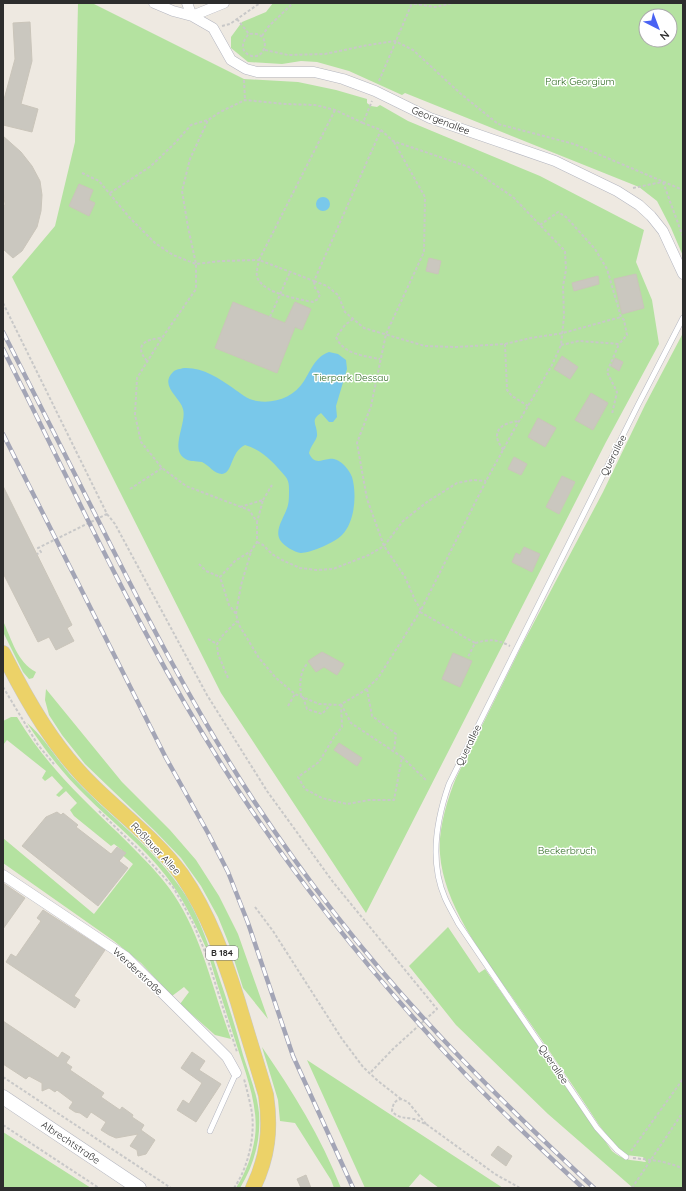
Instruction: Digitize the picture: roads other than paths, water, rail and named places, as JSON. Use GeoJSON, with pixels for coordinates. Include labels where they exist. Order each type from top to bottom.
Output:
{"type":"FeatureCollection","features":[{"type":"Feature","properties":{"kind":"main road","name":"Roßlauer Allee"},"geometry":{"type":"LineString","coordinates":[[3,653],[25,696],[59,746],[94,787],[142,831],[173,864],[195,895],[207,917],[230,977],[266,1095],[268,1109],[268,1141],[262,1166],[253,1188]]}},
{"type":"Feature","properties":{"kind":"main road","name":"Albrechtstraße"},"geometry":{"type":"LineString","coordinates":[[3,1097],[140,1188]]}},
{"type":"Feature","properties":{"kind":"street"},"geometry":{"type":"LineString","coordinates":[[154,3],[173,11],[192,16],[224,3]]}},
{"type":"Feature","properties":{"kind":"street"},"geometry":{"type":"LineString","coordinates":[[187,3],[192,16]]}},
{"type":"Feature","properties":{"kind":"street","name":"Georgenallee"},"geometry":{"type":"LineString","coordinates":[[192,16],[213,28],[231,60],[246,69],[257,72],[314,72],[343,79],[376,91],[430,118],[555,161],[617,191],[639,205],[651,216],[662,231],[683,274]]}},
{"type":"Feature","properties":{"kind":"street","name":"Werderstraße"},"geometry":{"type":"LineString","coordinates":[[3,875],[126,957],[227,1057],[240,1076]]}},
{"type":"Feature","properties":{"kind":"lane","name":"Querallee"},"geometry":{"type":"LineString","coordinates":[[626,1157],[617,1150],[597,1128],[458,923],[445,898],[440,878],[435,856],[436,835],[441,807],[449,784],[683,318]]}},
{"type":"Feature","properties":{"kind":"lane"},"geometry":{"type":"LineString","coordinates":[[210,1131],[240,1076]]}},
{"type":"Feature","properties":{"kind":"water"},"geometry":{"type":"Polygon","coordinates":[[[320,197],[326,197],[330,201],[330,207],[326,211],[320,211],[316,207],[316,201],[320,197]]]}},
{"type":"Feature","properties":{"kind":"water"},"geometry":{"type":"Polygon","coordinates":[[[329,352],[338,354],[346,360],[347,369],[336,406],[337,417],[333,422],[329,422],[321,413],[315,418],[317,436],[309,453],[315,460],[320,461],[333,459],[346,467],[354,484],[354,508],[350,523],[339,538],[329,544],[305,553],[301,553],[287,546],[278,536],[279,527],[289,502],[289,485],[285,476],[263,454],[245,445],[237,452],[226,473],[219,474],[205,463],[190,461],[180,454],[178,448],[184,415],[183,409],[169,387],[168,382],[169,377],[174,371],[178,369],[191,368],[204,371],[216,377],[250,399],[264,402],[277,400],[284,398],[300,387],[317,360],[329,352]]]}},
{"type":"Feature","properties":{"kind":"railway"},"geometry":{"type":"LineString","coordinates":[[3,332],[134,592],[172,663],[211,733],[273,830],[314,887],[357,942],[446,1043],[529,1127],[594,1188]]}},
{"type":"Feature","properties":{"kind":"railway"},"geometry":{"type":"LineString","coordinates":[[3,349],[119,583],[150,641],[181,698],[250,808],[326,913],[409,1013],[468,1077],[583,1188]]}},
{"type":"Feature","properties":{"kind":"railway"},"geometry":{"type":"LineString","coordinates":[[3,434],[166,758],[228,872],[248,923],[293,1056],[353,1188]]}},
{"type":"Feature","properties":{"kind":"park label","name":"Park Georgium"},"geometry":{"type":"Point","coordinates":[580,81]}},
{"type":"Feature","properties":{"kind":"park label","name":"Tierpark Dessau"},"geometry":{"type":"Point","coordinates":[351,377]}},
{"type":"Feature","properties":{"kind":"park label","name":"Beckerbruch"},"geometry":{"type":"Point","coordinates":[567,850]}}]}
